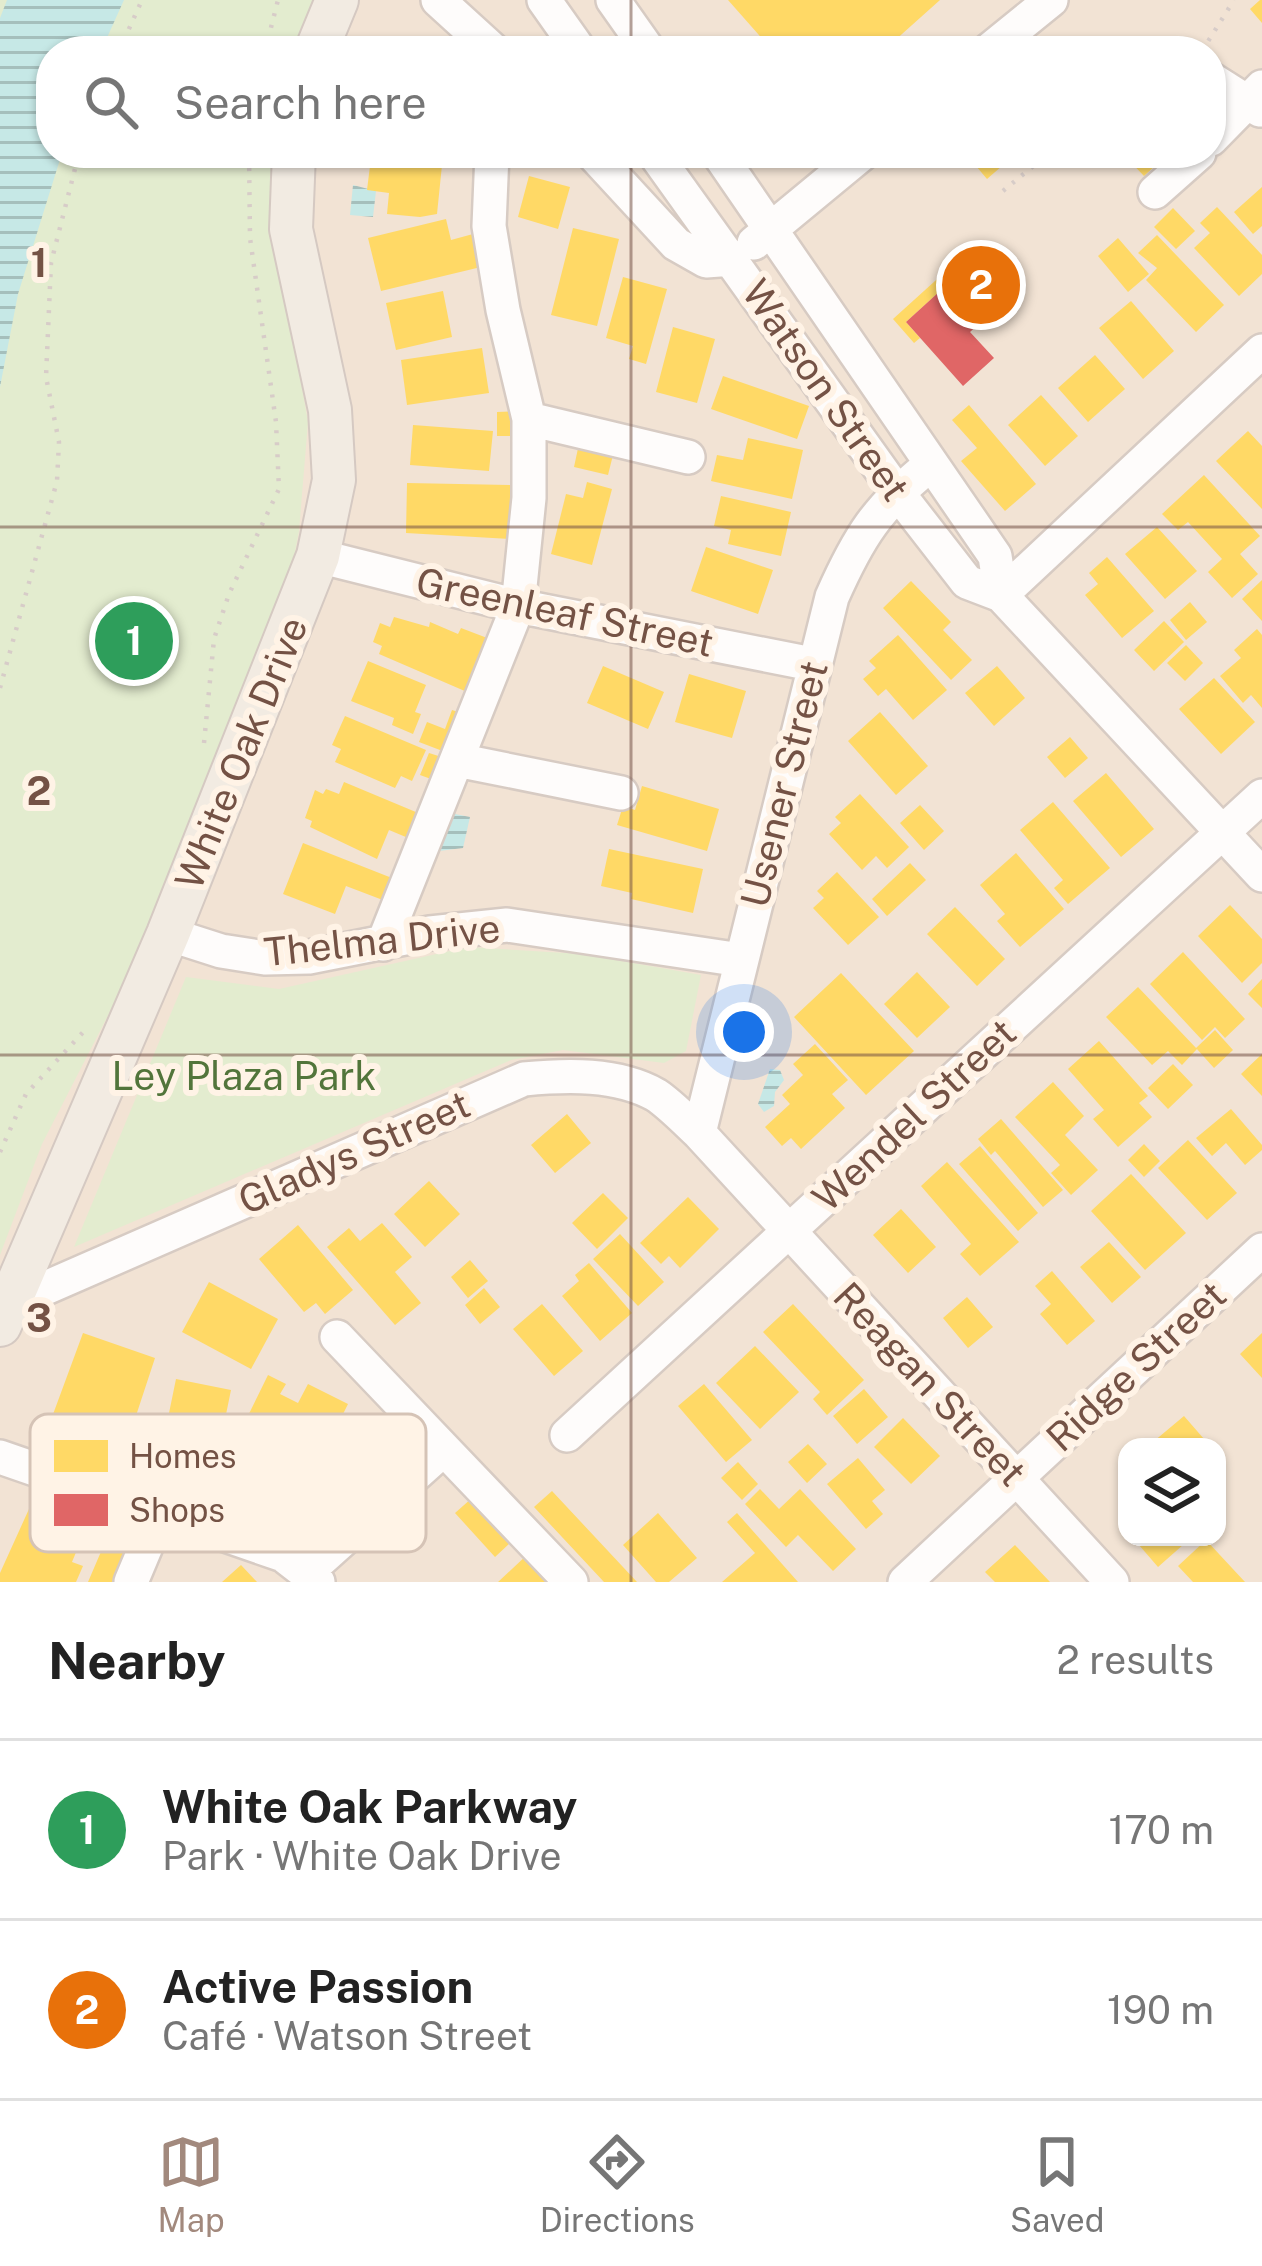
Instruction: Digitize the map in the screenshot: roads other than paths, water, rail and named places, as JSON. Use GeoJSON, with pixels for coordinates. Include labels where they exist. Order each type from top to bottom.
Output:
{"type":"FeatureCollection","features":[{"type":"Feature","properties":{"kind":"main road"},"geometry":{"type":"LineString","coordinates":[[322,36],[338,0]]}},
{"type":"Feature","properties":{"kind":"main road","name":"White Oak Drive"},"geometry":{"type":"LineString","coordinates":[[4,1314],[168,934],[318,556],[334,480],[330,410],[291,229],[293,168]]}},
{"type":"Feature","properties":{"kind":"street"},"geometry":{"type":"LineString","coordinates":[[438,0],[478,36]]}},
{"type":"Feature","properties":{"kind":"street"},"geometry":{"type":"LineString","coordinates":[[544,0],[569,36]]}},
{"type":"Feature","properties":{"kind":"street"},"geometry":{"type":"LineString","coordinates":[[614,0],[639,36]]}},
{"type":"Feature","properties":{"kind":"street"},"geometry":{"type":"LineString","coordinates":[[1007,36],[1051,0]]}},
{"type":"Feature","properties":{"kind":"street"},"geometry":{"type":"LineString","coordinates":[[1226,86],[1257,100],[1226,126]]}},
{"type":"Feature","properties":{"kind":"street"},"geometry":{"type":"LineString","coordinates":[[383,944],[518,606],[529,498],[529,419],[489,226],[491,168]]}},
{"type":"Feature","properties":{"kind":"street","name":"Watson Street"},"geometry":{"type":"LineString","coordinates":[[606,168],[676,244],[706,261],[734,259],[897,492],[967,582],[1000,595],[1262,875]]}},
{"type":"Feature","properties":{"kind":"street"},"geometry":{"type":"LineString","coordinates":[[665,168],[734,259],[845,168]]}},
{"type":"Feature","properties":{"kind":"street","name":"Watson Street"},"geometry":{"type":"LineString","coordinates":[[728,168],[995,556],[1000,595]]}},
{"type":"Feature","properties":{"kind":"street"},"geometry":{"type":"LineString","coordinates":[[1155,192],[1182,168]]}},
{"type":"Feature","properties":{"kind":"street"},"geometry":{"type":"LineString","coordinates":[[1000,595],[1262,351]]}},
{"type":"Feature","properties":{"kind":"street"},"geometry":{"type":"LineString","coordinates":[[529,419],[688,457]]}},
{"type":"Feature","properties":{"kind":"street","name":"Usener Street"},"geometry":{"type":"LineString","coordinates":[[699,1133],[832,597],[856,542],[897,492],[930,465]]}},
{"type":"Feature","properties":{"kind":"street","name":"Greenleaf Street"},"geometry":{"type":"LineString","coordinates":[[318,556],[518,606],[812,664]]}},
{"type":"Feature","properties":{"kind":"street"},"geometry":{"type":"LineString","coordinates":[[457,760],[621,793]]}},
{"type":"Feature","properties":{"kind":"street","name":"Wendel Street"},"geometry":{"type":"LineString","coordinates":[[566,1435],[1262,796]]}},
{"type":"Feature","properties":{"kind":"street","name":"Thelma Drive"},"geometry":{"type":"LineString","coordinates":[[168,934],[221,951],[265,958],[308,957],[430,933],[507,925],[741,960]]}},
{"type":"Feature","properties":{"kind":"street","name":"Gladys Street"},"geometry":{"type":"LineString","coordinates":[[4,1314],[524,1079],[570,1075],[610,1081],[655,1095],[699,1133]]}},
{"type":"Feature","properties":{"kind":"street","name":"Reagan Street"},"geometry":{"type":"LineString","coordinates":[[699,1133],[1112,1582]]}},
{"type":"Feature","properties":{"kind":"street","name":"Ridge Street"},"geometry":{"type":"LineString","coordinates":[[905,1582],[1262,1250]]}},
{"type":"Feature","properties":{"kind":"street"},"geometry":{"type":"LineString","coordinates":[[337,1337],[411,1414]]}},
{"type":"Feature","properties":{"kind":"street"},"geometry":{"type":"LineString","coordinates":[[426,1430],[571,1582]]}},
{"type":"Feature","properties":{"kind":"street"},"geometry":{"type":"LineString","coordinates":[[426,1466],[444,1449]]}},
{"type":"Feature","properties":{"kind":"street"},"geometry":{"type":"LineString","coordinates":[[0,1457],[30,1468]]}},
{"type":"Feature","properties":{"kind":"street"},"geometry":{"type":"LineString","coordinates":[[131,1582],[144,1552]]}},
{"type":"Feature","properties":{"kind":"street"},"geometry":{"type":"LineString","coordinates":[[274,1552],[313,1576],[338,1552]]}},
{"type":"Feature","properties":{"kind":"water"},"geometry":{"type":"Polygon","coordinates":[[[7,0],[124,0],[108,36],[36,36],[36,168],[57,168],[18,294],[0,387],[0,18],[7,0]]]}},
{"type":"Feature","properties":{"kind":"water"},"geometry":{"type":"Polygon","coordinates":[[[353,185],[376,191],[373,217],[350,215],[353,185]]]}},
{"type":"Feature","properties":{"kind":"water"},"geometry":{"type":"Polygon","coordinates":[[[455,814],[470,817],[463,848],[439,851],[455,814]]]}},
{"type":"Feature","properties":{"kind":"water"},"geometry":{"type":"Polygon","coordinates":[[[770,1069],[780,1070],[784,1080],[775,1092],[774,1106],[764,1112],[758,1104],[770,1069]]]}},
{"type":"Feature","properties":{"kind":"place","name":"Active Passion"},"geometry":{"type":"Point","coordinates":[981,285]}},
{"type":"Feature","properties":{"kind":"place","name":"White Oak Parkway"},"geometry":{"type":"Point","coordinates":[134,641]}},
{"type":"Feature","properties":{"kind":"park label","name":"Ley Plaza Park"},"geometry":{"type":"Point","coordinates":[244,1076]}}]}
